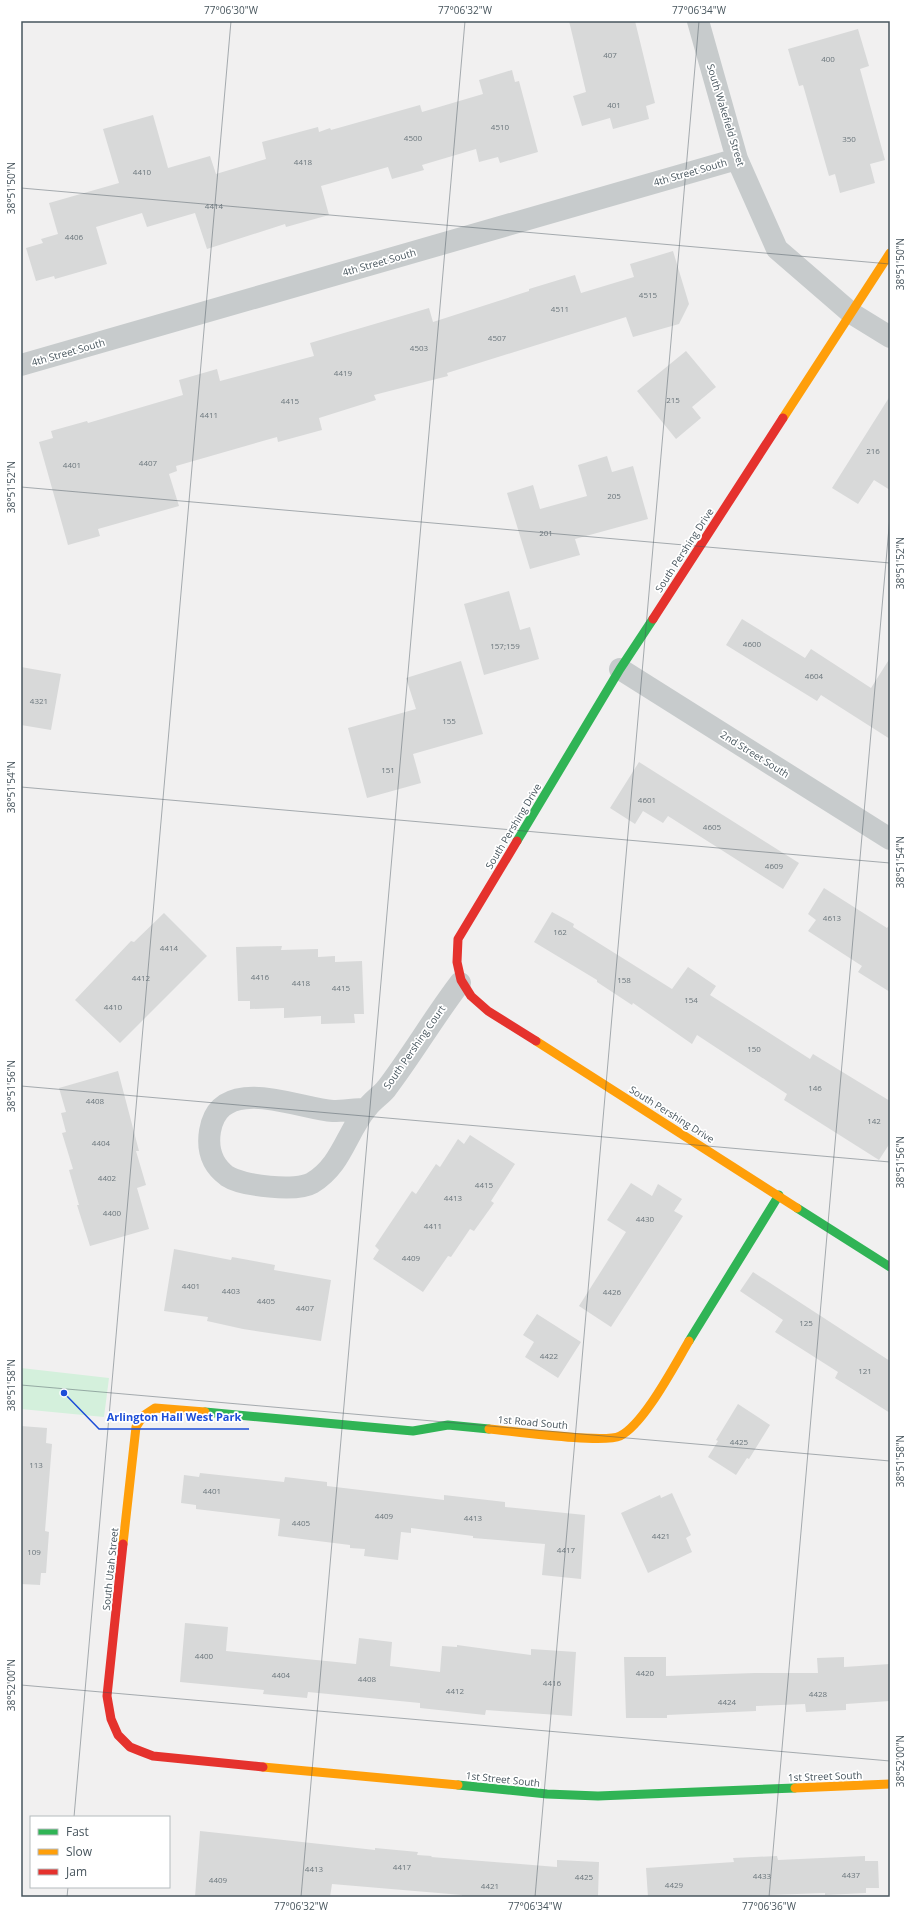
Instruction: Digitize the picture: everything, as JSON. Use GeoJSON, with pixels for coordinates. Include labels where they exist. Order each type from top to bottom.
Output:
{"type":"FeatureCollection","features":[{"type":"Feature","properties":{"kind":"street","name":"South Wakefield Street"},"geometry":{"type":"LineString","coordinates":[[698,21],[737,159],[777,249],[851,313],[890,337]]}},
{"type":"Feature","properties":{"kind":"street","name":"4th Street South"},"geometry":{"type":"LineString","coordinates":[[21,365],[737,159]]}},
{"type":"Feature","properties":{"kind":"street","name":"South Pershing Drive"},"geometry":{"type":"LineString","coordinates":[[890,253],[620,669],[458,939],[455,959],[460,983],[470,996],[488,1011],[890,1267]]}},
{"type":"Feature","properties":{"kind":"street","name":"2nd Street South"},"geometry":{"type":"LineString","coordinates":[[620,669],[890,838]]}},
{"type":"Feature","properties":{"kind":"street","name":"South Pershing Court"},"geometry":{"type":"LineString","coordinates":[[366,1109],[333,1111],[252,1097],[232,1101],[220,1110],[212,1122],[208,1142],[211,1156],[218,1168],[231,1178],[251,1184],[274,1188],[310,1184],[328,1172],[366,1109],[385,1090],[460,983]]}},
{"type":"Feature","properties":{"kind":"street","name":"1st Road South"},"geometry":{"type":"LineString","coordinates":[[155,1408],[413,1431],[448,1425],[594,1439],[619,1437],[640,1420],[779,1195]]}},
{"type":"Feature","properties":{"kind":"street","name":"South Utah Street"},"geometry":{"type":"LineString","coordinates":[[119,1740],[111,1719],[107,1696],[136,1426],[143,1416],[155,1408]]}},
{"type":"Feature","properties":{"kind":"street","name":"1st Street South"},"geometry":{"type":"LineString","coordinates":[[119,1740],[135,1750],[153,1756],[546,1794],[598,1796],[890,1784]]}},
{"type":"Feature","properties":{"kind":"green space"},"geometry":{"type":"Polygon","coordinates":[[[21,1368],[109,1378],[104,1417],[21,1409],[21,1368]]]}},
{"type":"Feature","properties":{"kind":"building"},"geometry":{"type":"Polygon","coordinates":[[[569,21],[635,21],[655,103],[646,106],[649,119],[613,129],[610,118],[582,126],[573,96],[586,92],[569,21]]]}},
{"type":"Feature","properties":{"kind":"building"},"geometry":{"type":"Polygon","coordinates":[[[858,29],[869,66],[860,69],[885,160],[870,164],[875,183],[840,193],[835,174],[829,176],[803,85],[799,86],[788,49],[858,29]]]}},
{"type":"Feature","properties":{"kind":"building"},"geometry":{"type":"Polygon","coordinates":[[[512,70],[515,82],[519,81],[538,152],[500,163],[498,157],[479,162],[476,149],[422,165],[424,170],[392,179],[388,167],[321,186],[329,215],[286,227],[285,224],[207,249],[195,213],[147,227],[142,213],[96,227],[107,264],[55,279],[54,276],[36,281],[26,248],[43,243],[41,239],[58,234],[49,203],[119,183],[103,129],[153,115],[168,168],[210,156],[216,174],[266,159],[262,142],[318,127],[319,132],[330,128],[331,130],[420,105],[422,112],[483,94],[479,80],[512,70]]]}},
{"type":"Feature","properties":{"kind":"building"},"geometry":{"type":"Polygon","coordinates":[[[673,251],[689,304],[679,324],[633,337],[626,317],[447,373],[448,376],[374,395],[376,400],[319,418],[322,430],[278,442],[277,437],[176,466],[177,471],[169,474],[179,506],[98,529],[100,536],[68,545],[39,442],[53,438],[51,431],[87,421],[88,423],[183,395],[179,380],[217,369],[220,381],[314,356],[310,343],[429,308],[433,322],[575,275],[581,293],[634,277],[630,264],[673,251]]]}},
{"type":"Feature","properties":{"kind":"building"},"geometry":{"type":"Polygon","coordinates":[[[686,351],[716,387],[692,407],[701,418],[676,439],[637,391],[686,351]]]}},
{"type":"Feature","properties":{"kind":"building"},"geometry":{"type":"Polygon","coordinates":[[[890,396],[890,490],[874,480],[858,504],[832,488],[890,396]]]}},
{"type":"Feature","properties":{"kind":"building"},"geometry":{"type":"Polygon","coordinates":[[[607,456],[612,472],[633,466],[648,519],[575,539],[580,555],[530,569],[507,493],[533,485],[540,509],[587,496],[578,465],[607,456]]]}},
{"type":"Feature","properties":{"kind":"building"},"geometry":{"type":"Polygon","coordinates":[[[509,591],[520,630],[530,627],[539,659],[484,675],[464,604],[509,591]]]}},
{"type":"Feature","properties":{"kind":"building"},"geometry":{"type":"Polygon","coordinates":[[[742,619],[805,658],[811,649],[871,688],[890,658],[890,739],[821,695],[817,701],[726,645],[742,619]]]}},
{"type":"Feature","properties":{"kind":"building"},"geometry":{"type":"Polygon","coordinates":[[[461,661],[483,734],[413,754],[421,783],[367,798],[348,728],[416,709],[406,678],[461,661]]]}},
{"type":"Feature","properties":{"kind":"building"},"geometry":{"type":"Polygon","coordinates":[[[21,667],[61,674],[51,730],[21,725],[21,667]]]}},
{"type":"Feature","properties":{"kind":"building"},"geometry":{"type":"Polygon","coordinates":[[[639,762],[799,863],[783,889],[668,816],[663,823],[643,811],[635,824],[610,808],[639,762]]]}},
{"type":"Feature","properties":{"kind":"building"},"geometry":{"type":"Polygon","coordinates":[[[824,888],[887,928],[890,924],[890,992],[858,972],[862,966],[808,931],[816,920],[808,914],[824,888]]]}},
{"type":"Feature","properties":{"kind":"building"},"geometry":{"type":"Polygon","coordinates":[[[552,912],[574,924],[573,927],[672,989],[688,967],[716,986],[710,995],[810,1059],[813,1054],[890,1101],[890,1143],[879,1160],[784,1100],[787,1094],[697,1035],[692,1044],[633,1003],[632,1005],[597,982],[597,980],[534,942],[552,912]]]}},
{"type":"Feature","properties":{"kind":"building"},"geometry":{"type":"Polygon","coordinates":[[[164,913],[207,956],[120,1043],[75,1000],[131,941],[134,942],[164,913]]]}},
{"type":"Feature","properties":{"kind":"building"},"geometry":{"type":"Polygon","coordinates":[[[282,946],[281,950],[318,949],[318,957],[335,956],[335,962],[362,961],[364,1014],[354,1014],[355,1023],[321,1024],[321,1016],[284,1018],[284,1008],[250,1009],[250,1001],[238,1001],[236,947],[282,946]]]}},
{"type":"Feature","properties":{"kind":"building"},"geometry":{"type":"Polygon","coordinates":[[[118,1071],[139,1151],[136,1151],[146,1185],[137,1188],[149,1229],[90,1246],[77,1205],[79,1205],[69,1170],[73,1169],[62,1133],[66,1132],[61,1113],[66,1112],[59,1088],[118,1071]]]}},
{"type":"Feature","properties":{"kind":"building"},"geometry":{"type":"Polygon","coordinates":[[[470,1135],[515,1164],[491,1201],[494,1203],[474,1231],[470,1229],[451,1257],[448,1256],[423,1292],[373,1259],[379,1250],[375,1246],[412,1191],[416,1194],[436,1164],[440,1167],[458,1139],[464,1144],[470,1135]]]}},
{"type":"Feature","properties":{"kind":"building"},"geometry":{"type":"Polygon","coordinates":[[[631,1183],[652,1196],[658,1184],[682,1199],[674,1211],[683,1216],[611,1327],[579,1306],[626,1232],[607,1220],[631,1183]]]}},
{"type":"Feature","properties":{"kind":"building"},"geometry":{"type":"Polygon","coordinates":[[[174,1249],[231,1260],[232,1257],[275,1265],[274,1270],[331,1280],[321,1341],[243,1329],[207,1321],[208,1317],[164,1311],[174,1249]]]}},
{"type":"Feature","properties":{"kind":"building"},"geometry":{"type":"Polygon","coordinates":[[[753,1272],[890,1361],[890,1413],[835,1378],[838,1372],[775,1332],[783,1320],[740,1291],[753,1272]]]}},
{"type":"Feature","properties":{"kind":"building"},"geometry":{"type":"Polygon","coordinates":[[[537,1314],[581,1342],[558,1378],[525,1357],[534,1342],[523,1335],[537,1314]]]}},
{"type":"Feature","properties":{"kind":"building"},"geometry":{"type":"Polygon","coordinates":[[[738,1404],[770,1425],[749,1459],[747,1458],[736,1475],[708,1457],[718,1441],[716,1440],[738,1404]]]}},
{"type":"Feature","properties":{"kind":"building"},"geometry":{"type":"Polygon","coordinates":[[[21,1426],[47,1428],[46,1443],[52,1444],[45,1531],[49,1532],[46,1573],[41,1573],[40,1585],[21,1584],[21,1426]]]}},
{"type":"Feature","properties":{"kind":"building"},"geometry":{"type":"Polygon","coordinates":[[[200,1473],[284,1482],[285,1477],[327,1482],[327,1486],[444,1500],[444,1495],[505,1502],[505,1507],[585,1515],[581,1579],[542,1575],[545,1544],[473,1538],[473,1536],[411,1528],[411,1533],[401,1532],[398,1560],[364,1556],[365,1549],[350,1548],[350,1545],[278,1536],[280,1519],[196,1509],[196,1505],[181,1503],[184,1475],[199,1477],[200,1473]]]}},
{"type":"Feature","properties":{"kind":"building"},"geometry":{"type":"Polygon","coordinates":[[[672,1493],[691,1535],[686,1538],[692,1552],[648,1573],[621,1513],[660,1495],[661,1498],[672,1493]]]}},
{"type":"Feature","properties":{"kind":"building"},"geometry":{"type":"Polygon","coordinates":[[[185,1623],[228,1627],[226,1651],[356,1664],[359,1638],[392,1642],[390,1666],[440,1672],[442,1646],[457,1647],[457,1645],[531,1655],[531,1649],[576,1652],[572,1716],[486,1710],[485,1715],[420,1708],[420,1703],[308,1692],[307,1698],[263,1694],[264,1690],[180,1682],[185,1623]]]}},
{"type":"Feature","properties":{"kind":"building"},"geometry":{"type":"Polygon","coordinates":[[[624,1657],[666,1657],[666,1676],[755,1673],[818,1673],[817,1658],[844,1657],[844,1667],[890,1664],[890,1701],[846,1704],[846,1710],[806,1712],[805,1704],[756,1706],[756,1711],[667,1715],[667,1718],[626,1718],[624,1657]]]}},
{"type":"Feature","properties":{"kind":"building"},"geometry":{"type":"Polygon","coordinates":[[[200,1831],[375,1850],[375,1848],[418,1852],[417,1855],[432,1856],[431,1857],[557,1867],[557,1860],[599,1862],[598,1897],[462,1897],[462,1895],[332,1884],[330,1897],[195,1897],[200,1831]]]}},
{"type":"Feature","properties":{"kind":"building"},"geometry":{"type":"Polygon","coordinates":[[[777,1856],[778,1860],[865,1856],[865,1861],[878,1861],[879,1888],[866,1888],[866,1893],[825,1895],[825,1893],[711,1897],[648,1897],[646,1868],[734,1862],[733,1858],[777,1856]]]}},
{"type":"Feature","properties":{"kind":"traffic: fast"},"geometry":{"type":"LineString","coordinates":[[517,841],[620,669],[653,619]]}},
{"type":"Feature","properties":{"kind":"traffic: fast"},"geometry":{"type":"LineString","coordinates":[[689,1341],[779,1195]]}},
{"type":"Feature","properties":{"kind":"traffic: fast"},"geometry":{"type":"LineString","coordinates":[[797,1208],[890,1267]]}},
{"type":"Feature","properties":{"kind":"traffic: fast"},"geometry":{"type":"LineString","coordinates":[[205,1412],[413,1431],[448,1425],[489,1429]]}},
{"type":"Feature","properties":{"kind":"traffic: fast"},"geometry":{"type":"LineString","coordinates":[[458,1785],[547,1794],[598,1796],[795,1788]]}},
{"type":"Feature","properties":{"kind":"traffic: slow"},"geometry":{"type":"LineString","coordinates":[[783,418],[890,253]]}},
{"type":"Feature","properties":{"kind":"traffic: slow"},"geometry":{"type":"LineString","coordinates":[[536,1041],[797,1208]]}},
{"type":"Feature","properties":{"kind":"traffic: slow"},"geometry":{"type":"LineString","coordinates":[[489,1429],[596,1439],[620,1436],[639,1420],[667,1379],[689,1341]]}},
{"type":"Feature","properties":{"kind":"traffic: slow"},"geometry":{"type":"LineString","coordinates":[[123,1544],[136,1427],[143,1416],[155,1408],[205,1412]]}},
{"type":"Feature","properties":{"kind":"traffic: slow"},"geometry":{"type":"LineString","coordinates":[[263,1767],[458,1785]]}},
{"type":"Feature","properties":{"kind":"traffic: slow"},"geometry":{"type":"LineString","coordinates":[[795,1788],[890,1784]]}},
{"type":"Feature","properties":{"kind":"traffic: jam"},"geometry":{"type":"LineString","coordinates":[[653,619],[783,418]]}},
{"type":"Feature","properties":{"kind":"traffic: jam"},"geometry":{"type":"LineString","coordinates":[[517,841],[458,939],[457,962],[461,980],[471,996],[488,1011],[536,1041]]}},
{"type":"Feature","properties":{"kind":"traffic: jam"},"geometry":{"type":"LineString","coordinates":[[123,1544],[107,1696],[111,1719],[118,1735],[130,1747],[153,1756],[263,1767]]}},
{"type":"Feature","properties":{"kind":"place","name":"Arlington Hall West Park"},"geometry":{"type":"Point","coordinates":[64,1393]}}]}
